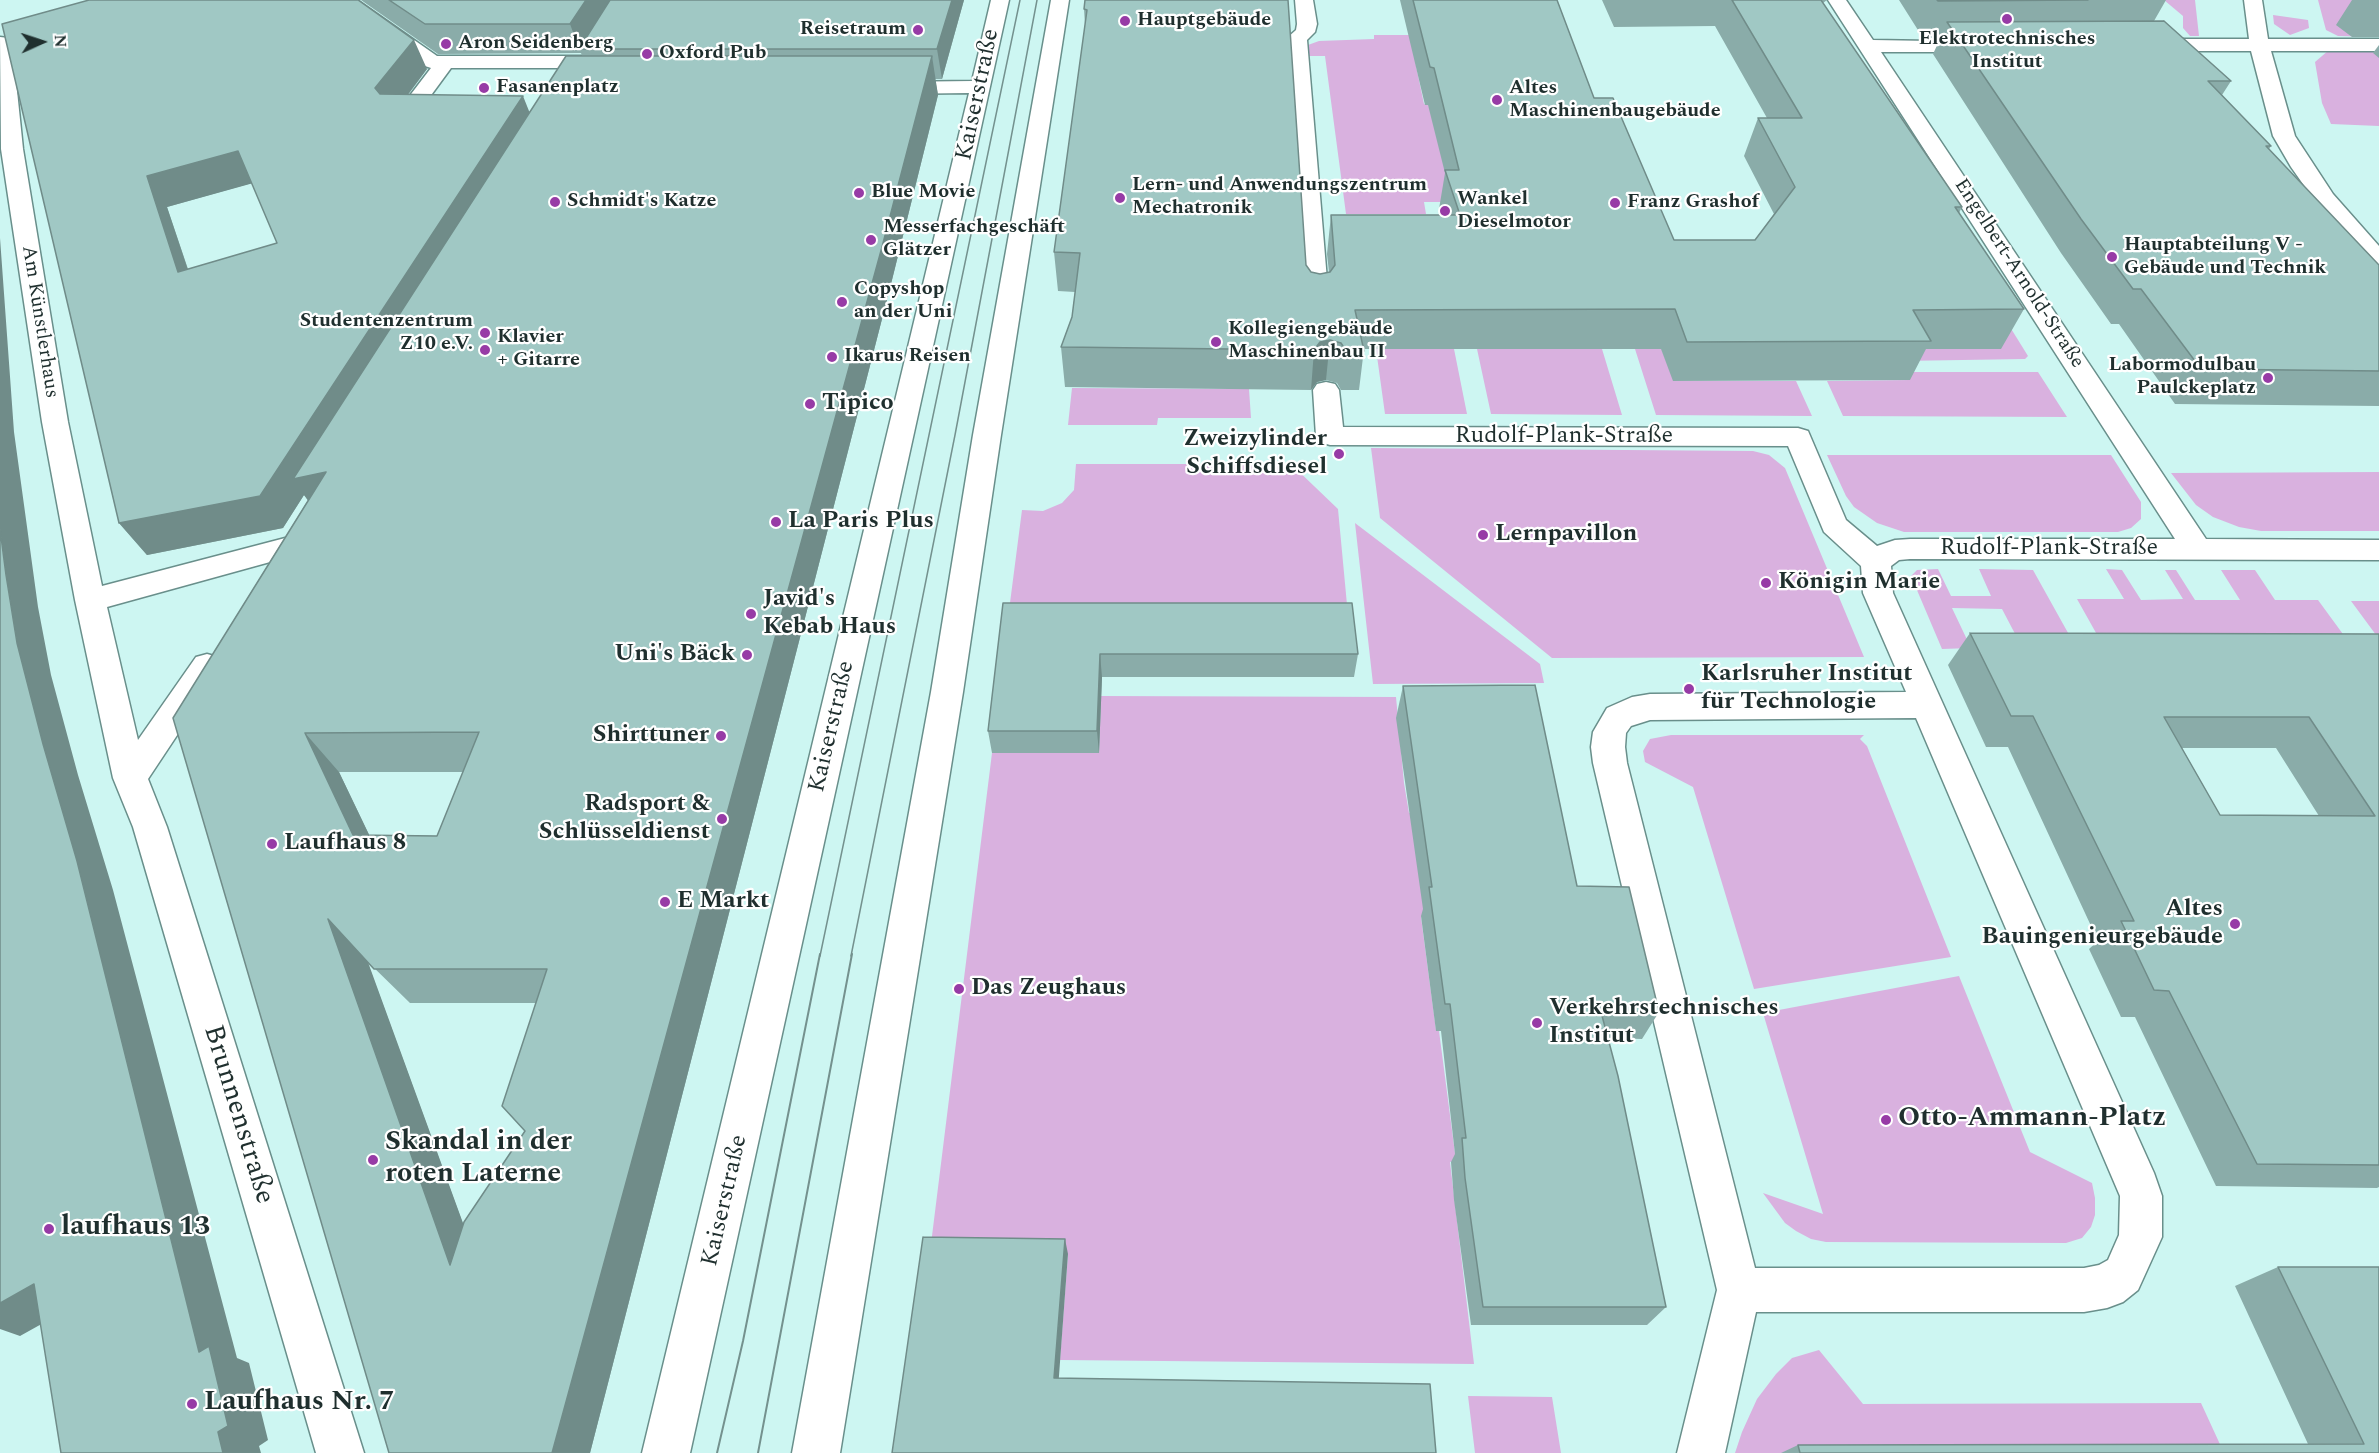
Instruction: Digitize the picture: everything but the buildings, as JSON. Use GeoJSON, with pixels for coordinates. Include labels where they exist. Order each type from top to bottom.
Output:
{"type":"FeatureCollection","features":[{"type":"Feature","properties":{"kind":"street"},"geometry":{"type":"LineString","coordinates":[[345,0],[432,62],[582,70],[600,43]]}},
{"type":"Feature","properties":{"kind":"street","name":"Kaiserstraße"},"geometry":{"type":"LineString","coordinates":[[666,1453],[1000,0]]}},
{"type":"Feature","properties":{"kind":"street"},"geometry":{"type":"LineString","coordinates":[[816,1453],[947,692],[987,435],[1060,0]]}},
{"type":"Feature","properties":{"kind":"street"},"geometry":{"type":"LineString","coordinates":[[1304,0],[1307,24],[1305,32],[1297,38],[1297,47],[1317,304]]}},
{"type":"Feature","properties":{"kind":"street","name":"Engelbert-Arnold-Straße"},"geometry":{"type":"LineString","coordinates":[[1837,0],[2197,549]]}},
{"type":"Feature","properties":{"kind":"street"},"geometry":{"type":"LineString","coordinates":[[2253,0],[2259,44],[2284,136],[2325,199],[2379,260]]}},
{"type":"Feature","properties":{"kind":"street"},"geometry":{"type":"LineString","coordinates":[[1,42],[24,35]]}},
{"type":"Feature","properties":{"kind":"street","name":"Am Künstlerhaus"},"geometry":{"type":"LineString","coordinates":[[1,42],[12,148],[55,422],[90,600],[130,778]]}},
{"type":"Feature","properties":{"kind":"street"},"geometry":{"type":"LineString","coordinates":[[2132,45],[2379,45]]}},
{"type":"Feature","properties":{"kind":"street"},"geometry":{"type":"LineString","coordinates":[[1867,46],[2003,46]]}},
{"type":"Feature","properties":{"kind":"street"},"geometry":{"type":"LineString","coordinates":[[438,119],[403,119],[445,62]]}},
{"type":"Feature","properties":{"kind":"street"},"geometry":{"type":"LineString","coordinates":[[867,88],[980,87]]}},
{"type":"Feature","properties":{"kind":"street","name":"Rudolf-Plank-Straße"},"geometry":{"type":"LineString","coordinates":[[1326,390],[1330,436],[1798,437],[1834,525],[1877,563],[1884,555],[1895,550],[1910,549],[2379,549]]}},
{"type":"Feature","properties":{"kind":"street"},"geometry":{"type":"LineString","coordinates":[[90,600],[295,536],[263,585]]}},
{"type":"Feature","properties":{"kind":"street"},"geometry":{"type":"LineString","coordinates":[[1739,1290],[2084,1290],[2107,1286],[2123,1275],[2140,1237],[2142,1218],[2140,1196],[2133,1173],[1878,593],[1875,572],[1877,563]]}},
{"type":"Feature","properties":{"kind":"street"},"geometry":{"type":"LineString","coordinates":[[130,778],[223,643]]}},
{"type":"Feature","properties":{"kind":"street"},"geometry":{"type":"LineString","coordinates":[[1701,1453],[1739,1290],[1610,763],[1608,747],[1610,732],[1619,717],[1632,710],[1650,707],[1926,705]]}},
{"type":"Feature","properties":{"kind":"street","name":"Brunnenstraße"},"geometry":{"type":"LineString","coordinates":[[130,778],[150,827],[340,1453]]}},
{"type":"Feature","properties":{"kind":"shaded area"},"geometry":{"type":"Polygon","coordinates":[[[2164,0],[2195,0],[2199,36],[2190,36],[2183,28],[2183,16],[2164,0]]]}},
{"type":"Feature","properties":{"kind":"shaded area"},"geometry":{"type":"Polygon","coordinates":[[[2318,0],[2379,0],[2379,37],[2338,36],[2326,30],[2318,0]]]}},
{"type":"Feature","properties":{"kind":"shaded area"},"geometry":{"type":"Polygon","coordinates":[[[2273,15],[2308,20],[2309,28],[2290,35],[2274,24],[2273,15]]]}},
{"type":"Feature","properties":{"kind":"shaded area"},"geometry":{"type":"Polygon","coordinates":[[[1374,35],[1413,35],[1416,66],[1424,104],[1428,105],[1470,202],[1424,202],[1426,214],[1346,214],[1325,56],[1308,56],[1307,49],[1308,45],[1319,41],[1374,39],[1374,35]]]}},
{"type":"Feature","properties":{"kind":"shaded area"},"geometry":{"type":"Polygon","coordinates":[[[2379,49],[2379,126],[2331,124],[2322,103],[2315,62],[2329,50],[2379,49]]]}},
{"type":"Feature","properties":{"kind":"shaded area"},"geometry":{"type":"Polygon","coordinates":[[[1992,298],[2028,356],[2025,359],[1900,361],[1893,349],[1992,298]]]}},
{"type":"Feature","properties":{"kind":"shaded area"},"geometry":{"type":"Polygon","coordinates":[[[1661,348],[1674,381],[1796,381],[1812,416],[1656,415],[1635,349],[1661,348]]]}},
{"type":"Feature","properties":{"kind":"shaded area"},"geometry":{"type":"Polygon","coordinates":[[[1376,349],[1454,349],[1467,414],[1385,414],[1376,349]]]}},
{"type":"Feature","properties":{"kind":"shaded area"},"geometry":{"type":"Polygon","coordinates":[[[1477,349],[1602,349],[1622,415],[1491,414],[1477,349]]]}},
{"type":"Feature","properties":{"kind":"shaded area"},"geometry":{"type":"Polygon","coordinates":[[[1905,372],[2038,372],[2067,417],[1843,416],[1827,381],[1909,380],[1905,372]]]}},
{"type":"Feature","properties":{"kind":"shaded area"},"geometry":{"type":"Polygon","coordinates":[[[1072,388],[1249,389],[1251,418],[1158,418],[1157,425],[1068,425],[1072,388]]]}},
{"type":"Feature","properties":{"kind":"shaded area"},"geometry":{"type":"Polygon","coordinates":[[[1371,448],[1753,451],[1769,455],[1785,468],[1864,657],[1552,658],[1380,518],[1371,448]]]}},
{"type":"Feature","properties":{"kind":"shaded area"},"geometry":{"type":"Polygon","coordinates":[[[1827,455],[2111,455],[2141,502],[2141,519],[2131,528],[2118,532],[1904,532],[1877,523],[1854,507],[1846,496],[1827,455]]]}},
{"type":"Feature","properties":{"kind":"shaded area"},"geometry":{"type":"Polygon","coordinates":[[[1076,464],[1291,464],[1338,509],[1349,626],[1007,626],[1022,510],[1043,511],[1062,503],[1074,490],[1076,464]]]}},
{"type":"Feature","properties":{"kind":"shaded area"},"geometry":{"type":"Polygon","coordinates":[[[2379,472],[2379,531],[2261,531],[2239,527],[2213,517],[2196,505],[2171,473],[2379,472]]]}},
{"type":"Feature","properties":{"kind":"shaded area"},"geometry":{"type":"Polygon","coordinates":[[[1355,523],[1540,664],[1544,683],[1373,684],[1355,523]]]}},
{"type":"Feature","properties":{"kind":"shaded area"},"geometry":{"type":"Polygon","coordinates":[[[1938,569],[1951,596],[1991,596],[1979,569],[2033,570],[2077,649],[2023,649],[2002,609],[1952,608],[1971,648],[1942,649],[1911,576],[1917,570],[1938,569]]]}},
{"type":"Feature","properties":{"kind":"shaded area"},"geometry":{"type":"Polygon","coordinates":[[[2106,569],[2122,570],[2141,600],[2183,599],[2165,570],[2176,570],[2195,600],[2240,600],[2221,570],[2255,570],[2275,600],[2318,600],[2348,641],[2100,640],[2077,599],[2124,599],[2106,569]]]}},
{"type":"Feature","properties":{"kind":"shaded area"},"geometry":{"type":"Polygon","coordinates":[[[2351,601],[2379,601],[2379,639],[2351,601]]]}},
{"type":"Feature","properties":{"kind":"shaded area"},"geometry":{"type":"Polygon","coordinates":[[[1101,696],[1396,697],[1404,783],[1409,813],[1411,813],[1425,916],[1421,917],[1456,1161],[1450,1162],[1474,1364],[1060,1360],[1068,1254],[930,1252],[992,753],[1099,753],[1101,696]]]}},
{"type":"Feature","properties":{"kind":"shaded area"},"geometry":{"type":"Polygon","coordinates":[[[1671,735],[1864,735],[1860,739],[1867,746],[1951,957],[1754,989],[1693,787],[1645,762],[1643,751],[1650,739],[1671,735]]]}},
{"type":"Feature","properties":{"kind":"shaded area"},"geometry":{"type":"Polygon","coordinates":[[[1959,976],[2030,1152],[2092,1183],[2095,1215],[2091,1227],[2082,1238],[2066,1243],[1826,1242],[1811,1239],[1796,1231],[1785,1223],[1763,1193],[1823,1214],[1763,1013],[1959,976]]]}},
{"type":"Feature","properties":{"kind":"shaded area"},"geometry":{"type":"Polygon","coordinates":[[[1819,1350],[1863,1404],[2201,1403],[2224,1453],[1735,1453],[1757,1399],[1776,1374],[1792,1358],[1819,1350]]]}},
{"type":"Feature","properties":{"kind":"shaded area"},"geometry":{"type":"Polygon","coordinates":[[[1468,1396],[1552,1397],[1561,1453],[1475,1453],[1468,1396]]]}},
{"type":"Feature","properties":{"kind":"tram line"},"geometry":{"type":"LineString","coordinates":[[820,956],[1020,0]]}},
{"type":"Feature","properties":{"kind":"tram line"},"geometry":{"type":"LineString","coordinates":[[851,956],[955,435],[1037,0]]}},
{"type":"Feature","properties":{"kind":"tram line"},"geometry":{"type":"LineString","coordinates":[[717,1453],[743,1341],[820,954]]}},
{"type":"Feature","properties":{"kind":"tram line"},"geometry":{"type":"LineString","coordinates":[[758,1453],[852,954]]}},
{"type":"Feature","properties":{"kind":"place","name":"Elektrotechnisches Institut"},"geometry":{"type":"Point","coordinates":[2007,19]}},
{"type":"Feature","properties":{"kind":"place","name":"Hauptgebäude"},"geometry":{"type":"Point","coordinates":[1125,21]}},
{"type":"Feature","properties":{"kind":"place","name":"Reisetraum"},"geometry":{"type":"Point","coordinates":[918,30]}},
{"type":"Feature","properties":{"kind":"place","name":"Aron Seidenberg"},"geometry":{"type":"Point","coordinates":[446,44]}},
{"type":"Feature","properties":{"kind":"place","name":"Oxford Pub"},"geometry":{"type":"Point","coordinates":[647,54]}},
{"type":"Feature","properties":{"kind":"place","name":"Fasanenplatz"},"geometry":{"type":"Point","coordinates":[484,88]}},
{"type":"Feature","properties":{"kind":"place","name":"Altes Maschinenbaugebäude"},"geometry":{"type":"Point","coordinates":[1497,100]}},
{"type":"Feature","properties":{"kind":"place","name":"Blue Movie"},"geometry":{"type":"Point","coordinates":[859,193]}},
{"type":"Feature","properties":{"kind":"place","name":"Lern- und Anwendungszentrum Mechatronik"},"geometry":{"type":"Point","coordinates":[1120,198]}},
{"type":"Feature","properties":{"kind":"place","name":"Schmidt's Katze"},"geometry":{"type":"Point","coordinates":[555,202]}},
{"type":"Feature","properties":{"kind":"place","name":"Franz Grashof"},"geometry":{"type":"Point","coordinates":[1615,203]}},
{"type":"Feature","properties":{"kind":"place","name":"Wankel Dieselmotor"},"geometry":{"type":"Point","coordinates":[1445,211]}},
{"type":"Feature","properties":{"kind":"place","name":"Messerfachgeschäft Glätzer"},"geometry":{"type":"Point","coordinates":[871,240]}},
{"type":"Feature","properties":{"kind":"place","name":"Hauptabteilung V - Gebäude und Technik"},"geometry":{"type":"Point","coordinates":[2112,257]}},
{"type":"Feature","properties":{"kind":"place","name":"Copyshop an der Uni"},"geometry":{"type":"Point","coordinates":[842,302]}},
{"type":"Feature","properties":{"kind":"place","name":"Studentenzentrum Z10 e.V."},"geometry":{"type":"Point","coordinates":[485,333]}},
{"type":"Feature","properties":{"kind":"place","name":"Kollegiengebäude Maschinenbau II"},"geometry":{"type":"Point","coordinates":[1216,342]}},
{"type":"Feature","properties":{"kind":"place","name":"Klavier + Gitarre"},"geometry":{"type":"Point","coordinates":[485,350]}},
{"type":"Feature","properties":{"kind":"place","name":"Ikarus Reisen"},"geometry":{"type":"Point","coordinates":[832,357]}},
{"type":"Feature","properties":{"kind":"place","name":"Labormodulbau Paulckeplatz"},"geometry":{"type":"Point","coordinates":[2268,378]}},
{"type":"Feature","properties":{"kind":"place","name":"Tipico"},"geometry":{"type":"Point","coordinates":[810,404]}},
{"type":"Feature","properties":{"kind":"place","name":"Zweizylinder Schiffsdiesel"},"geometry":{"type":"Point","coordinates":[1339,454]}},
{"type":"Feature","properties":{"kind":"place","name":"La Paris Plus"},"geometry":{"type":"Point","coordinates":[776,522]}},
{"type":"Feature","properties":{"kind":"place","name":"Lernpavillon"},"geometry":{"type":"Point","coordinates":[1483,535]}},
{"type":"Feature","properties":{"kind":"place","name":"Königin Marie"},"geometry":{"type":"Point","coordinates":[1766,583]}},
{"type":"Feature","properties":{"kind":"place","name":"Javid's Kebab Haus"},"geometry":{"type":"Point","coordinates":[751,614]}},
{"type":"Feature","properties":{"kind":"place","name":"Uni's Bäck"},"geometry":{"type":"Point","coordinates":[747,655]}},
{"type":"Feature","properties":{"kind":"place","name":"Karlsruher Institut für Technologie"},"geometry":{"type":"Point","coordinates":[1689,689]}},
{"type":"Feature","properties":{"kind":"place","name":"Shirttuner"},"geometry":{"type":"Point","coordinates":[721,736]}},
{"type":"Feature","properties":{"kind":"place","name":"Radsport & Schlüsseldienst"},"geometry":{"type":"Point","coordinates":[722,819]}},
{"type":"Feature","properties":{"kind":"place","name":"Laufhaus 8"},"geometry":{"type":"Point","coordinates":[272,844]}},
{"type":"Feature","properties":{"kind":"place","name":"E Markt"},"geometry":{"type":"Point","coordinates":[665,902]}},
{"type":"Feature","properties":{"kind":"place","name":"Altes Bauingenieurgebäude"},"geometry":{"type":"Point","coordinates":[2235,924]}},
{"type":"Feature","properties":{"kind":"place","name":"Das Zeughaus"},"geometry":{"type":"Point","coordinates":[959,989]}},
{"type":"Feature","properties":{"kind":"place","name":"Verkehrstechnisches Institut"},"geometry":{"type":"Point","coordinates":[1537,1023]}},
{"type":"Feature","properties":{"kind":"place","name":"Otto-Ammann-Platz"},"geometry":{"type":"Point","coordinates":[1886,1120]}},
{"type":"Feature","properties":{"kind":"place","name":"Skandal in der roten Laterne"},"geometry":{"type":"Point","coordinates":[373,1160]}},
{"type":"Feature","properties":{"kind":"place","name":"laufhaus 13"},"geometry":{"type":"Point","coordinates":[49,1229]}},
{"type":"Feature","properties":{"kind":"place","name":"Laufhaus Nr. 7"},"geometry":{"type":"Point","coordinates":[192,1404]}}]}
